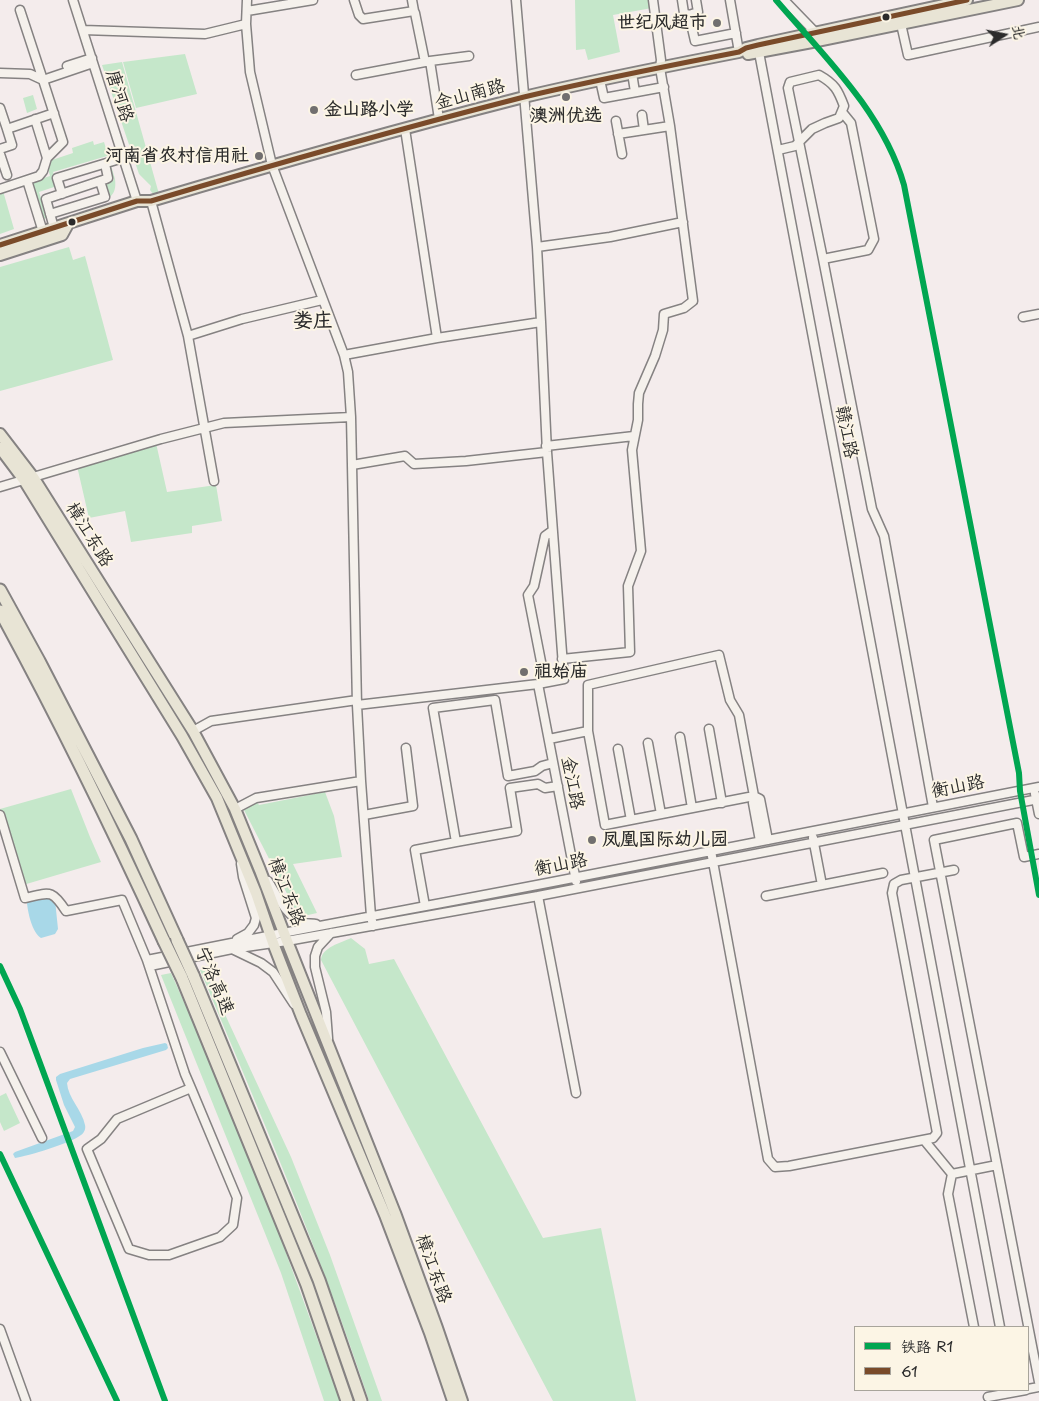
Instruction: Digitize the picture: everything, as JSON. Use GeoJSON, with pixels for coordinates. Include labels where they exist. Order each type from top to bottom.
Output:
{"type":"FeatureCollection","features":[{"type":"Feature","properties":{"kind":"highway","name":"宁洛高速"},"geometry":{"type":"LineString","coordinates":[[0,590],[131,839],[194,975],[319,1280],[361,1401]]}},
{"type":"Feature","properties":{"kind":"highway","name":"宁洛高速"},"geometry":{"type":"LineString","coordinates":[[0,611],[112,829],[182,978],[307,1285],[347,1401]]}},
{"type":"Feature","properties":{"kind":"main road","name":"金山南路"},"geometry":{"type":"LineString","coordinates":[[0,245],[137,201],[151,202],[272,165],[525,97],[739,52],[747,54],[758,49],[816,33],[932,4],[964,0]]}},
{"type":"Feature","properties":{"kind":"main road","name":"金山南路"},"geometry":{"type":"LineString","coordinates":[[758,49],[901,24],[1018,0]]}},
{"type":"Feature","properties":{"kind":"main road","name":"金山南路"},"geometry":{"type":"LineString","coordinates":[[0,255],[62,235],[68,224]]}},
{"type":"Feature","properties":{"kind":"main road","name":"樟江东路"},"geometry":{"type":"LineString","coordinates":[[0,434],[193,731],[235,809],[395,1213],[462,1401]]}},
{"type":"Feature","properties":{"kind":"main road","name":"樟江东路"},"geometry":{"type":"LineString","coordinates":[[0,448],[29,478],[217,798],[256,893],[271,939],[301,1015],[385,1215],[453,1401]]}},
{"type":"Feature","properties":{"kind":"street","name":"唐河路"},"geometry":{"type":"LineString","coordinates":[[73,0],[137,201]]}},
{"type":"Feature","properties":{"kind":"street"},"geometry":{"type":"LineString","coordinates":[[247,0],[246,24],[250,72],[272,165],[344,355],[348,372],[351,416],[357,702],[370,916],[373,926]]}},
{"type":"Feature","properties":{"kind":"street"},"geometry":{"type":"LineString","coordinates":[[247,11],[313,0]]}},
{"type":"Feature","properties":{"kind":"street"},"geometry":{"type":"LineString","coordinates":[[354,0],[359,15],[363,19],[414,11]]}},
{"type":"Feature","properties":{"kind":"street"},"geometry":{"type":"LineString","coordinates":[[412,0],[440,119]]}},
{"type":"Feature","properties":{"kind":"street"},"geometry":{"type":"LineString","coordinates":[[193,731],[211,722],[357,702],[542,683],[564,679],[546,449],[542,322],[537,247],[516,0]]}},
{"type":"Feature","properties":{"kind":"street"},"geometry":{"type":"LineString","coordinates":[[562,659],[630,652],[628,586],[641,551],[632,450],[638,420],[639,393],[664,330],[664,314],[684,308],[693,301],[670,126],[660,68],[661,60],[653,0]]}},
{"type":"Feature","properties":{"kind":"street"},"geometry":{"type":"LineString","coordinates":[[682,0],[684,13],[689,15],[698,12],[696,0]]}},
{"type":"Feature","properties":{"kind":"street"},"geometry":{"type":"LineString","coordinates":[[730,0],[739,52]]}},
{"type":"Feature","properties":{"kind":"street"},"geometry":{"type":"LineString","coordinates":[[784,0],[816,33]]}},
{"type":"Feature","properties":{"kind":"street"},"geometry":{"type":"LineString","coordinates":[[0,188],[39,176],[43,172],[47,158],[63,142],[20,10]]}},
{"type":"Feature","properties":{"kind":"street"},"geometry":{"type":"LineString","coordinates":[[689,15],[695,41],[736,33]]}},
{"type":"Feature","properties":{"kind":"street"},"geometry":{"type":"LineString","coordinates":[[83,30],[204,34],[246,24]]}},
{"type":"Feature","properties":{"kind":"street"},"geometry":{"type":"LineString","coordinates":[[901,24],[908,55],[1039,27]]}},
{"type":"Feature","properties":{"kind":"street","name":"赣江路"},"geometry":{"type":"LineString","coordinates":[[758,49],[1000,1326]]}},
{"type":"Feature","properties":{"kind":"street"},"geometry":{"type":"LineString","coordinates":[[356,75],[469,56]]}},
{"type":"Feature","properties":{"kind":"street"},"geometry":{"type":"LineString","coordinates":[[0,73],[30,74],[43,80],[92,61]]}},
{"type":"Feature","properties":{"kind":"street"},"geometry":{"type":"LineString","coordinates":[[67,66],[92,61]]}},
{"type":"Feature","properties":{"kind":"street"},"geometry":{"type":"LineString","coordinates":[[632,74],[635,92]]}},
{"type":"Feature","properties":{"kind":"street"},"geometry":{"type":"LineString","coordinates":[[778,150],[795,146],[800,141],[812,130],[824,123],[839,118],[844,106],[831,82],[819,76],[790,82],[788,88],[800,141],[872,509],[884,536],[933,807]]}},
{"type":"Feature","properties":{"kind":"street"},"geometry":{"type":"LineString","coordinates":[[600,80],[604,98],[664,87]]}},
{"type":"Feature","properties":{"kind":"street"},"geometry":{"type":"LineString","coordinates":[[0,108],[12,145],[0,150]]}},
{"type":"Feature","properties":{"kind":"street"},"geometry":{"type":"LineString","coordinates":[[823,259],[868,250],[874,239],[850,123],[842,112]]}},
{"type":"Feature","properties":{"kind":"street"},"geometry":{"type":"LineString","coordinates":[[7,129],[54,113]]}},
{"type":"Feature","properties":{"kind":"street"},"geometry":{"type":"LineString","coordinates":[[642,115],[644,130]]}},
{"type":"Feature","properties":{"kind":"street"},"geometry":{"type":"LineString","coordinates":[[35,119],[47,158]]}},
{"type":"Feature","properties":{"kind":"street"},"geometry":{"type":"LineString","coordinates":[[616,121],[622,154]]}},
{"type":"Feature","properties":{"kind":"street"},"geometry":{"type":"LineString","coordinates":[[618,134],[670,126]]}},
{"type":"Feature","properties":{"kind":"street"},"geometry":{"type":"LineString","coordinates":[[405,129],[437,338]]}},
{"type":"Feature","properties":{"kind":"street"},"geometry":{"type":"LineString","coordinates":[[0,154],[6,175]]}},
{"type":"Feature","properties":{"kind":"street"},"geometry":{"type":"LineString","coordinates":[[62,194],[57,178],[123,158]]}},
{"type":"Feature","properties":{"kind":"street"},"geometry":{"type":"LineString","coordinates":[[54,228],[46,199],[108,178],[105,164]]}},
{"type":"Feature","properties":{"kind":"street"},"geometry":{"type":"LineString","coordinates":[[27,180],[43,232]]}},
{"type":"Feature","properties":{"kind":"street"},"geometry":{"type":"LineString","coordinates":[[50,214],[105,197],[100,181]]}},
{"type":"Feature","properties":{"kind":"street"},"geometry":{"type":"LineString","coordinates":[[151,202],[188,336],[214,481]]}},
{"type":"Feature","properties":{"kind":"street"},"geometry":{"type":"LineString","coordinates":[[537,247],[683,222]]}},
{"type":"Feature","properties":{"kind":"street"},"geometry":{"type":"LineString","coordinates":[[188,336],[242,318],[322,300]]}},
{"type":"Feature","properties":{"kind":"street"},"geometry":{"type":"LineString","coordinates":[[1023,317],[1039,314]]}},
{"type":"Feature","properties":{"kind":"street"},"geometry":{"type":"LineString","coordinates":[[344,355],[542,322]]}},
{"type":"Feature","properties":{"kind":"street"},"geometry":{"type":"LineString","coordinates":[[0,487],[160,439],[224,423],[351,416]]}},
{"type":"Feature","properties":{"kind":"street"},"geometry":{"type":"LineString","coordinates":[[352,465],[405,456],[414,464],[466,461],[634,436]]}},
{"type":"Feature","properties":{"kind":"street","name":"金江路"},"geometry":{"type":"LineString","coordinates":[[552,531],[545,536],[534,586],[528,594],[542,683],[548,739],[577,889]]}},
{"type":"Feature","properties":{"kind":"street"},"geometry":{"type":"LineString","coordinates":[[754,796],[605,825],[588,732],[588,686],[719,655],[730,700],[739,715],[754,796],[753,803],[764,841]]}},
{"type":"Feature","properties":{"kind":"street"},"geometry":{"type":"LineString","coordinates":[[425,906],[416,850],[517,831],[495,700],[433,708],[456,842]]}},
{"type":"Feature","properties":{"kind":"street"},"geometry":{"type":"LineString","coordinates":[[709,730],[722,802]]}},
{"type":"Feature","properties":{"kind":"street"},"geometry":{"type":"LineString","coordinates":[[548,739],[588,732]]}},
{"type":"Feature","properties":{"kind":"street"},"geometry":{"type":"LineString","coordinates":[[680,737],[692,808]]}},
{"type":"Feature","properties":{"kind":"street"},"geometry":{"type":"LineString","coordinates":[[648,743],[661,814]]}},
{"type":"Feature","properties":{"kind":"street"},"geometry":{"type":"LineString","coordinates":[[364,815],[413,806],[406,748]]}},
{"type":"Feature","properties":{"kind":"street"},"geometry":{"type":"LineString","coordinates":[[618,749],[631,820]]}},
{"type":"Feature","properties":{"kind":"street"},"geometry":{"type":"LineString","coordinates":[[508,776],[536,771],[542,766],[553,763]]}},
{"type":"Feature","properties":{"kind":"street"},"geometry":{"type":"LineString","coordinates":[[235,809],[256,798],[361,781]]}},
{"type":"Feature","properties":{"kind":"street"},"geometry":{"type":"LineString","coordinates":[[510,788],[538,784],[545,788],[558,786]]}},
{"type":"Feature","properties":{"kind":"street"},"geometry":{"type":"LineString","coordinates":[[1036,788],[1039,814]]}},
{"type":"Feature","properties":{"kind":"street","name":"衡山路"},"geometry":{"type":"LineString","coordinates":[[286,937],[331,924],[370,916],[1036,788]]}},
{"type":"Feature","properties":{"kind":"street","name":"衡山路"},"geometry":{"type":"LineString","coordinates":[[148,963],[271,939],[331,933],[577,889],[1038,799]]}},
{"type":"Feature","properties":{"kind":"street"},"geometry":{"type":"LineString","coordinates":[[0,815],[25,898],[49,893],[57,897],[66,911],[122,900],[148,963],[185,1074],[191,1088],[237,1198],[234,1225],[220,1237],[169,1255],[129,1250],[87,1148],[101,1139],[117,1119],[191,1088]]}},
{"type":"Feature","properties":{"kind":"street"},"geometry":{"type":"LineString","coordinates":[[1028,1326],[934,840],[1017,824],[1024,857],[1039,854]]}},
{"type":"Feature","properties":{"kind":"street"},"geometry":{"type":"LineString","coordinates":[[812,831],[822,885]]}},
{"type":"Feature","properties":{"kind":"street"},"geometry":{"type":"LineString","coordinates":[[711,851],[768,1159],[775,1167],[789,1166],[924,1140],[933,1138],[937,1133],[892,893],[894,884],[901,880],[954,870]]}},
{"type":"Feature","properties":{"kind":"street"},"geometry":{"type":"LineString","coordinates":[[240,852],[243,877],[256,918],[254,925],[248,933],[232,946],[273,972],[301,1015]]}},
{"type":"Feature","properties":{"kind":"street"},"geometry":{"type":"LineString","coordinates":[[260,870],[286,910],[298,920],[304,923],[331,924]]}},
{"type":"Feature","properties":{"kind":"street"},"geometry":{"type":"LineString","coordinates":[[766,896],[883,873]]}},
{"type":"Feature","properties":{"kind":"street"},"geometry":{"type":"LineString","coordinates":[[538,896],[576,1093]]}},
{"type":"Feature","properties":{"kind":"street"},"geometry":{"type":"LineString","coordinates":[[328,1045],[326,1012],[315,967],[315,956],[318,947],[331,933]]}},
{"type":"Feature","properties":{"kind":"street"},"geometry":{"type":"LineString","coordinates":[[0,1052],[42,1138]]}},
{"type":"Feature","properties":{"kind":"street"},"geometry":{"type":"LineString","coordinates":[[924,1140],[952,1174]]}},
{"type":"Feature","properties":{"kind":"street"},"geometry":{"type":"LineString","coordinates":[[952,1174],[997,1165]]}},
{"type":"Feature","properties":{"kind":"street"},"geometry":{"type":"LineString","coordinates":[[952,1174],[948,1194],[974,1326]]}},
{"type":"Feature","properties":{"kind":"street"},"geometry":{"type":"LineString","coordinates":[[0,1329],[26,1401]]}},
{"type":"Feature","properties":{"kind":"street"},"geometry":{"type":"LineString","coordinates":[[1029,1330],[1039,1382]]}},
{"type":"Feature","properties":{"kind":"street"},"geometry":{"type":"LineString","coordinates":[[987,1396],[1012,1391],[1014,1401]]}},
{"type":"Feature","properties":{"kind":"green space"},"geometry":{"type":"Polygon","coordinates":[[[575,0],[651,0],[652,8],[613,15],[620,52],[588,60],[585,49],[576,50],[575,0]]]}},
{"type":"Feature","properties":{"kind":"green space"},"geometry":{"type":"Polygon","coordinates":[[[185,54],[197,94],[136,108],[123,62],[185,54]]]}},
{"type":"Feature","properties":{"kind":"green space"},"geometry":{"type":"Polygon","coordinates":[[[122,62],[159,194],[154,195],[150,190],[151,186],[139,174],[102,65],[122,62]]]}},
{"type":"Feature","properties":{"kind":"green space"},"geometry":{"type":"Polygon","coordinates":[[[33,95],[37,109],[27,113],[23,98],[33,95]]]}},
{"type":"Feature","properties":{"kind":"green space"},"geometry":{"type":"Polygon","coordinates":[[[93,141],[94,145],[104,142],[115,179],[114,192],[109,198],[43,219],[31,182],[50,176],[46,162],[73,153],[72,148],[93,141]],[[107,156],[53,172],[57,186],[39,192],[47,216],[109,197],[105,183],[114,180],[107,156]]]}},
{"type":"Feature","properties":{"kind":"green space"},"geometry":{"type":"Polygon","coordinates":[[[3,191],[14,229],[0,234],[0,192],[3,191]]]}},
{"type":"Feature","properties":{"kind":"green space"},"geometry":{"type":"Polygon","coordinates":[[[69,247],[73,260],[85,256],[113,360],[0,391],[0,267],[69,247]]]}},
{"type":"Feature","properties":{"kind":"green space"},"geometry":{"type":"Polygon","coordinates":[[[156,443],[167,492],[216,485],[222,521],[192,526],[192,533],[131,542],[125,511],[89,518],[77,466],[156,443]]]}},
{"type":"Feature","properties":{"kind":"green space"},"geometry":{"type":"Polygon","coordinates":[[[71,789],[101,862],[23,885],[0,809],[71,789]]]}},
{"type":"Feature","properties":{"kind":"green space"},"geometry":{"type":"Polygon","coordinates":[[[325,792],[334,816],[342,857],[293,864],[317,913],[299,917],[244,810],[257,802],[259,805],[325,792]]]}},
{"type":"Feature","properties":{"kind":"green space"},"geometry":{"type":"Polygon","coordinates":[[[351,938],[365,949],[369,964],[394,959],[543,1238],[601,1228],[636,1401],[553,1401],[321,960],[328,949],[351,938]]]}},
{"type":"Feature","properties":{"kind":"green space"},"geometry":{"type":"Polygon","coordinates":[[[204,969],[291,1157],[330,1255],[382,1401],[369,1401],[310,1238],[200,970],[204,969]]]}},
{"type":"Feature","properties":{"kind":"green space"},"geometry":{"type":"Polygon","coordinates":[[[171,973],[197,1031],[270,1209],[340,1401],[324,1401],[281,1273],[161,975],[171,973]]]}},
{"type":"Feature","properties":{"kind":"green space"},"geometry":{"type":"Polygon","coordinates":[[[6,1093],[20,1123],[4,1131],[0,1122],[0,1096],[6,1093]]]}},
{"type":"Feature","properties":{"kind":"water"},"geometry":{"type":"Polygon","coordinates":[[[50,896],[55,900],[58,929],[55,934],[41,938],[29,917],[27,903],[29,900],[50,896]]]}},
{"type":"Feature","properties":{"kind":"water"},"geometry":{"type":"Polygon","coordinates":[[[165,1043],[168,1048],[166,1050],[70,1079],[67,1083],[68,1088],[81,1114],[85,1126],[84,1132],[76,1138],[59,1145],[15,1158],[13,1154],[15,1152],[73,1131],[75,1127],[64,1105],[56,1077],[60,1074],[143,1048],[165,1043]]]}},
{"type":"Feature","properties":{"kind":"rail line","name":"R1"},"geometry":{"type":"LineString","coordinates":[[776,0],[832,64],[867,109],[882,133],[904,185],[1019,773],[1020,791],[1039,895]]}},
{"type":"Feature","properties":{"kind":"rail line","name":"R1"},"geometry":{"type":"LineString","coordinates":[[0,966],[20,1009],[165,1401]]}},
{"type":"Feature","properties":{"kind":"rail line","name":"R1"},"geometry":{"type":"LineString","coordinates":[[0,1154],[117,1401]]}},
{"type":"Feature","properties":{"kind":"transit line","name":"61"},"geometry":{"type":"LineString","coordinates":[[0,245],[137,201],[151,201],[337,147],[524,97],[739,52],[758,45],[967,0]]}},
{"type":"Feature","properties":{"kind":"place","name":"世纪风超市"},"geometry":{"type":"Point","coordinates":[717,23]}},
{"type":"Feature","properties":{"kind":"place","name":"澳洲优选"},"geometry":{"type":"Point","coordinates":[566,97]}},
{"type":"Feature","properties":{"kind":"place","name":"金山路小学"},"geometry":{"type":"Point","coordinates":[314,110]}},
{"type":"Feature","properties":{"kind":"place","name":"河南省农村信用社"},"geometry":{"type":"Point","coordinates":[259,156]}},
{"type":"Feature","properties":{"kind":"place","name":"祖始庙"},"geometry":{"type":"Point","coordinates":[524,672]}},
{"type":"Feature","properties":{"kind":"place","name":"凤凰国际幼儿园"},"geometry":{"type":"Point","coordinates":[592,840]}},
{"type":"Feature","properties":{"kind":"district","name":"娄庄"},"geometry":{"type":"Point","coordinates":[313,321]}}]}
